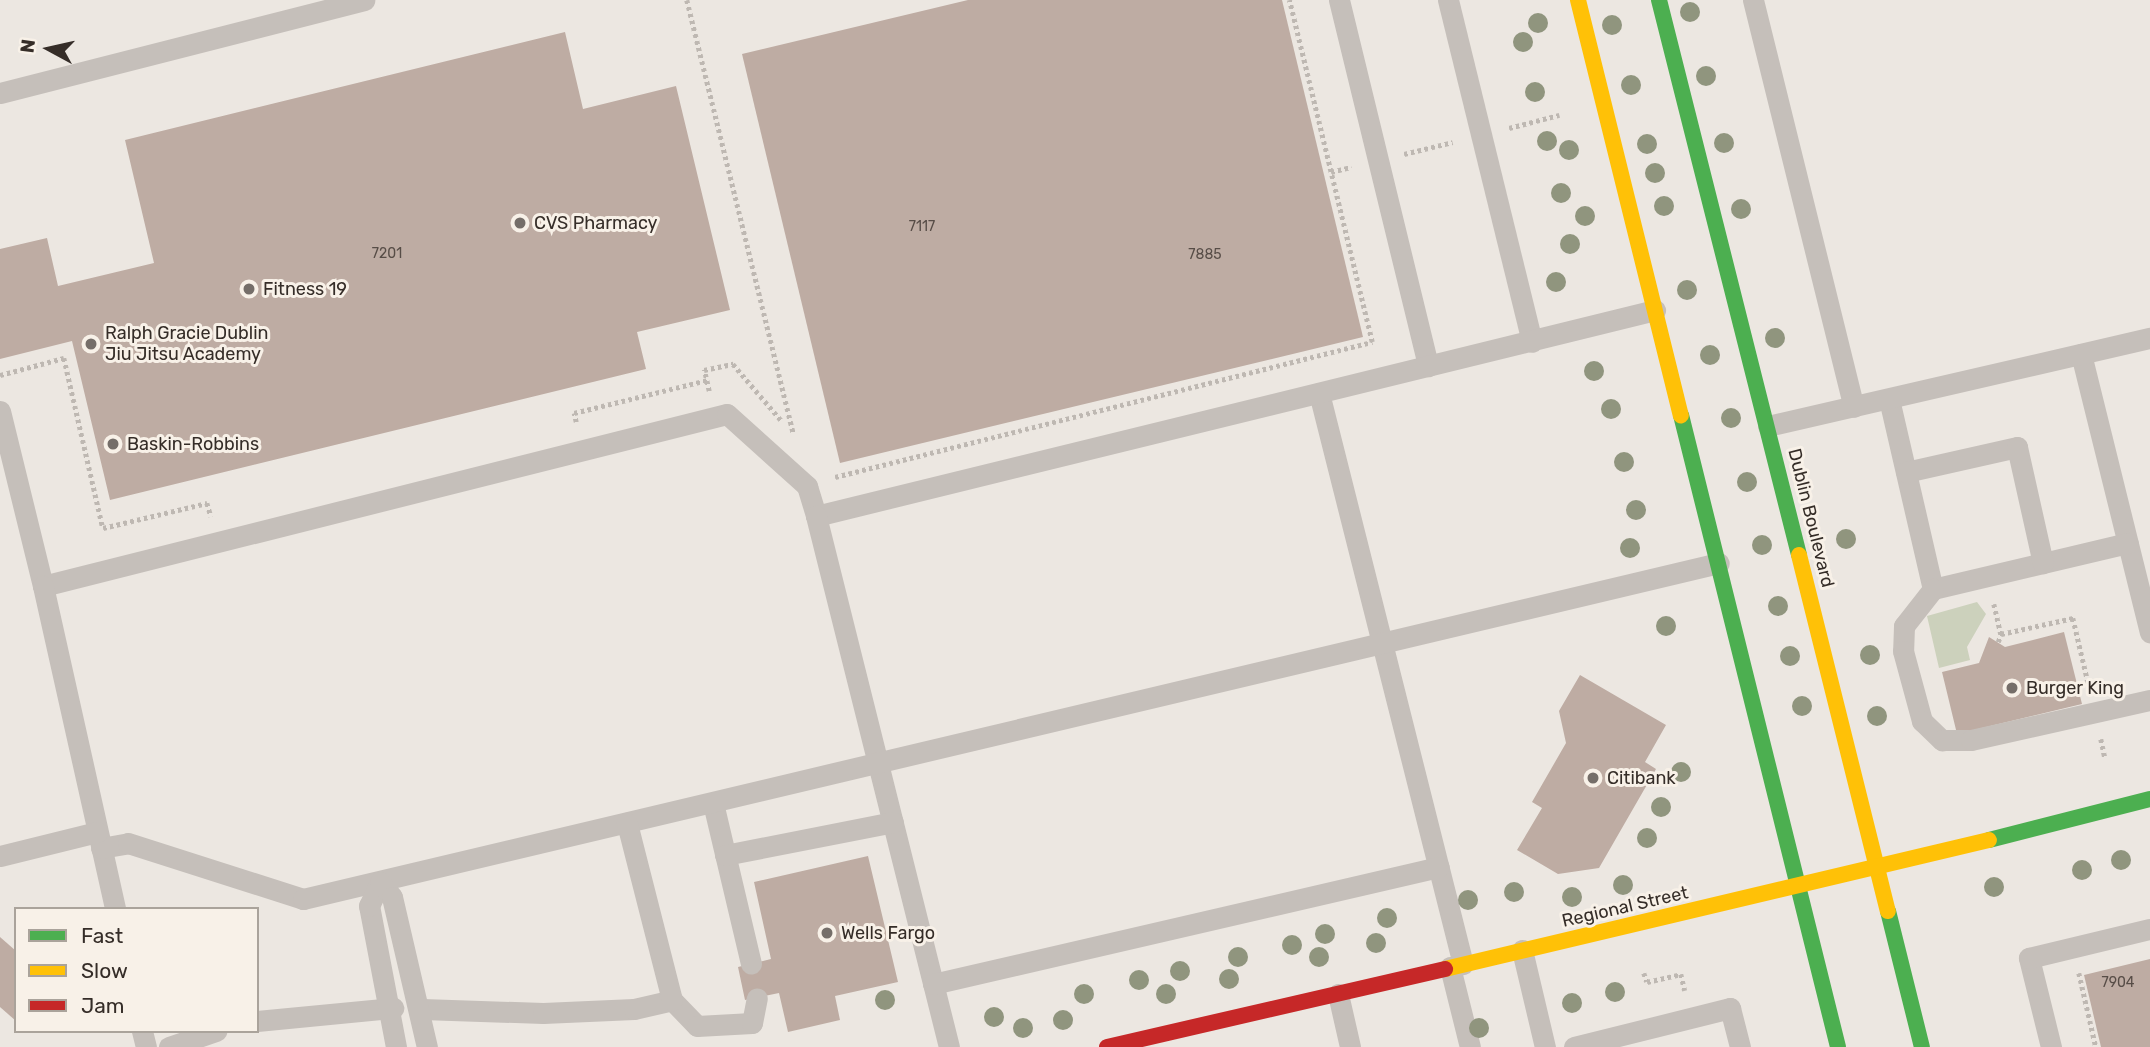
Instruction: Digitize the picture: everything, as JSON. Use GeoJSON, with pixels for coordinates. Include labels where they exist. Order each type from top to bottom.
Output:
{"type":"FeatureCollection","features":[{"type":"Feature","properties":{"kind":"main road"},"geometry":{"type":"LineString","coordinates":[[1578,0],[1838,1047]]}},
{"type":"Feature","properties":{"kind":"main road","name":"Dublin Boulevard"},"geometry":{"type":"LineString","coordinates":[[1659,0],[1880,868],[1922,1047]]}},
{"type":"Feature","properties":{"kind":"main road","name":"Regional Street"},"geometry":{"type":"LineString","coordinates":[[1107,1047],[1880,868],[2150,799]]}},
{"type":"Feature","properties":{"kind":"lane"},"geometry":{"type":"LineString","coordinates":[[0,93],[364,0]]}},
{"type":"Feature","properties":{"kind":"lane"},"geometry":{"type":"LineString","coordinates":[[1339,0],[1428,366]]}},
{"type":"Feature","properties":{"kind":"lane"},"geometry":{"type":"LineString","coordinates":[[1448,0],[1532,342]]}},
{"type":"Feature","properties":{"kind":"lane"},"geometry":{"type":"LineString","coordinates":[[1753,0],[1854,407]]}},
{"type":"Feature","properties":{"kind":"lane"},"geometry":{"type":"LineString","coordinates":[[816,516],[1655,310]]}},
{"type":"Feature","properties":{"kind":"lane"},"geometry":{"type":"LineString","coordinates":[[1768,426],[2150,338]]}},
{"type":"Feature","properties":{"kind":"lane"},"geometry":{"type":"LineString","coordinates":[[2081,354],[2150,633]]}},
{"type":"Feature","properties":{"kind":"lane"},"geometry":{"type":"LineString","coordinates":[[1319,393],[1439,867],[1470,1047]]}},
{"type":"Feature","properties":{"kind":"lane"},"geometry":{"type":"LineString","coordinates":[[1889,399],[1933,589]]}},
{"type":"Feature","properties":{"kind":"lane"},"geometry":{"type":"LineString","coordinates":[[0,411],[43,586],[115,907]]}},
{"type":"Feature","properties":{"kind":"lane"},"geometry":{"type":"LineString","coordinates":[[43,586],[727,414],[807,486],[949,1047]]}},
{"type":"Feature","properties":{"kind":"lane"},"geometry":{"type":"LineString","coordinates":[[1906,471],[2017,447],[2043,563]]}},
{"type":"Feature","properties":{"kind":"lane"},"geometry":{"type":"LineString","coordinates":[[2128,543],[1933,589],[1903,625],[1903,652],[1930,733],[1954,743],[2150,700]]}},
{"type":"Feature","properties":{"kind":"lane"},"geometry":{"type":"LineString","coordinates":[[0,856],[99,840],[128,843],[303,899],[1719,563]]}},
{"type":"Feature","properties":{"kind":"lane"},"geometry":{"type":"LineString","coordinates":[[713,803],[751,964]]}},
{"type":"Feature","properties":{"kind":"lane"},"geometry":{"type":"LineString","coordinates":[[725,855],[893,822]]}},
{"type":"Feature","properties":{"kind":"lane"},"geometry":{"type":"LineString","coordinates":[[627,823],[672,1000],[697,1026],[752,1023],[757,998]]}},
{"type":"Feature","properties":{"kind":"lane"},"geometry":{"type":"LineString","coordinates":[[933,984],[1439,867]]}},
{"type":"Feature","properties":{"kind":"lane"},"geometry":{"type":"LineString","coordinates":[[380,882],[369,906],[393,1008],[396,1047]]}},
{"type":"Feature","properties":{"kind":"lane"},"geometry":{"type":"LineString","coordinates":[[380,882],[392,897],[422,1009],[426,1047]]}},
{"type":"Feature","properties":{"kind":"lane"},"geometry":{"type":"LineString","coordinates":[[2051,1047],[2029,957],[2150,929]]}},
{"type":"Feature","properties":{"kind":"lane"},"geometry":{"type":"LineString","coordinates":[[1522,950],[1545,1047]]}},
{"type":"Feature","properties":{"kind":"lane"},"geometry":{"type":"LineString","coordinates":[[1338,993],[1350,1047]]}},
{"type":"Feature","properties":{"kind":"lane"},"geometry":{"type":"LineString","coordinates":[[422,1009],[543,1013],[634,1009],[672,1000]]}},
{"type":"Feature","properties":{"kind":"lane"},"geometry":{"type":"LineString","coordinates":[[259,1021],[393,1008]]}},
{"type":"Feature","properties":{"kind":"lane"},"geometry":{"type":"LineString","coordinates":[[1574,1047],[1730,1008],[1740,1047]]}},
{"type":"Feature","properties":{"kind":"lane"},"geometry":{"type":"LineString","coordinates":[[169,1047],[210,1033]]}},
{"type":"Feature","properties":{"kind":"path"},"geometry":{"type":"LineString","coordinates":[[687,0],[793,433]]}},
{"type":"Feature","properties":{"kind":"path"},"geometry":{"type":"LineString","coordinates":[[826,468],[834,477],[1372,342],[1289,0]]}},
{"type":"Feature","properties":{"kind":"path"},"geometry":{"type":"LineString","coordinates":[[1331,172],[1559,115]]}},
{"type":"Feature","properties":{"kind":"path"},"geometry":{"type":"LineString","coordinates":[[0,375],[64,358],[103,528],[207,503],[211,518],[225,515]]}},
{"type":"Feature","properties":{"kind":"path"},"geometry":{"type":"LineString","coordinates":[[716,417],[704,370],[733,364],[801,442]]}},
{"type":"Feature","properties":{"kind":"path"},"geometry":{"type":"LineString","coordinates":[[577,429],[574,413],[707,380]]}},
{"type":"Feature","properties":{"kind":"path"},"geometry":{"type":"LineString","coordinates":[[1998,642],[2001,634],[2073,618],[2105,758]]}},
{"type":"Feature","properties":{"kind":"path"},"geometry":{"type":"LineString","coordinates":[[2090,968],[2078,971],[2096,1047]]}},
{"type":"Feature","properties":{"kind":"green space"},"geometry":{"type":"Polygon","coordinates":[[[1977,602],[1986,614],[1967,647],[1970,660],[1939,668],[1927,616],[1977,602]]]}},
{"type":"Feature","properties":{"kind":"building"},"geometry":{"type":"Polygon","coordinates":[[[968,0],[1282,0],[1363,337],[840,463],[742,54],[968,0]]]}},
{"type":"Feature","properties":{"kind":"building"},"geometry":{"type":"Polygon","coordinates":[[[565,32],[583,109],[676,86],[730,310],[637,332],[646,369],[110,500],[72,341],[0,359],[0,249],[47,238],[58,286],[154,263],[125,140],[565,32]]]}},
{"type":"Feature","properties":{"kind":"building","name":"Burger King"},"geometry":{"type":"Polygon","coordinates":[[[2064,632],[2082,704],[1957,734],[1942,672],[1979,663],[1989,637],[2005,647],[2064,632]]]}},
{"type":"Feature","properties":{"kind":"building"},"geometry":{"type":"Polygon","coordinates":[[[1580,675],[1666,725],[1645,762],[1656,769],[1599,868],[1558,874],[1517,850],[1542,808],[1532,802],[1566,743],[1559,711],[1580,675]]]}},
{"type":"Feature","properties":{"kind":"building"},"geometry":{"type":"Polygon","coordinates":[[[868,856],[898,982],[835,996],[840,1020],[788,1032],[779,993],[745,1000],[738,967],[771,959],[754,882],[868,856]]]}},
{"type":"Feature","properties":{"kind":"building"},"geometry":{"type":"Polygon","coordinates":[[[0,937],[14,949],[14,1019],[0,1007],[0,937]]]}},
{"type":"Feature","properties":{"kind":"building"},"geometry":{"type":"Polygon","coordinates":[[[2150,959],[2150,1047],[2101,1047],[2084,975],[2150,959]]]}},
{"type":"Feature","properties":{"kind":"traffic: fast"},"geometry":{"type":"LineString","coordinates":[[1659,0],[1799,555]]}},
{"type":"Feature","properties":{"kind":"traffic: fast"},"geometry":{"type":"LineString","coordinates":[[1681,415],[1838,1047]]}},
{"type":"Feature","properties":{"kind":"traffic: fast"},"geometry":{"type":"LineString","coordinates":[[1989,840],[2150,799]]}},
{"type":"Feature","properties":{"kind":"traffic: fast"},"geometry":{"type":"LineString","coordinates":[[1888,911],[1922,1047]]}},
{"type":"Feature","properties":{"kind":"traffic: slow"},"geometry":{"type":"LineString","coordinates":[[1578,0],[1681,415]]}},
{"type":"Feature","properties":{"kind":"traffic: slow"},"geometry":{"type":"LineString","coordinates":[[1799,555],[1888,911]]}},
{"type":"Feature","properties":{"kind":"traffic: slow"},"geometry":{"type":"LineString","coordinates":[[1445,969],[1989,840]]}},
{"type":"Feature","properties":{"kind":"traffic: jam"},"geometry":{"type":"LineString","coordinates":[[1107,1047],[1445,969]]}},
{"type":"Feature","properties":{"kind":"place","name":"CVS Pharmacy"},"geometry":{"type":"Point","coordinates":[520,223]}},
{"type":"Feature","properties":{"kind":"place","name":"Fitness 19"},"geometry":{"type":"Point","coordinates":[249,289]}},
{"type":"Feature","properties":{"kind":"place","name":"Ralph Gracie Dublin Jiu Jitsu Academy"},"geometry":{"type":"Point","coordinates":[91,344]}},
{"type":"Feature","properties":{"kind":"place","name":"Baskin-Robbins"},"geometry":{"type":"Point","coordinates":[113,444]}},
{"type":"Feature","properties":{"kind":"place","name":"Burger King"},"geometry":{"type":"Point","coordinates":[2012,688]}},
{"type":"Feature","properties":{"kind":"place","name":"Citibank"},"geometry":{"type":"Point","coordinates":[1593,778]}},
{"type":"Feature","properties":{"kind":"place","name":"Wells Fargo"},"geometry":{"type":"Point","coordinates":[827,933]}}]}
